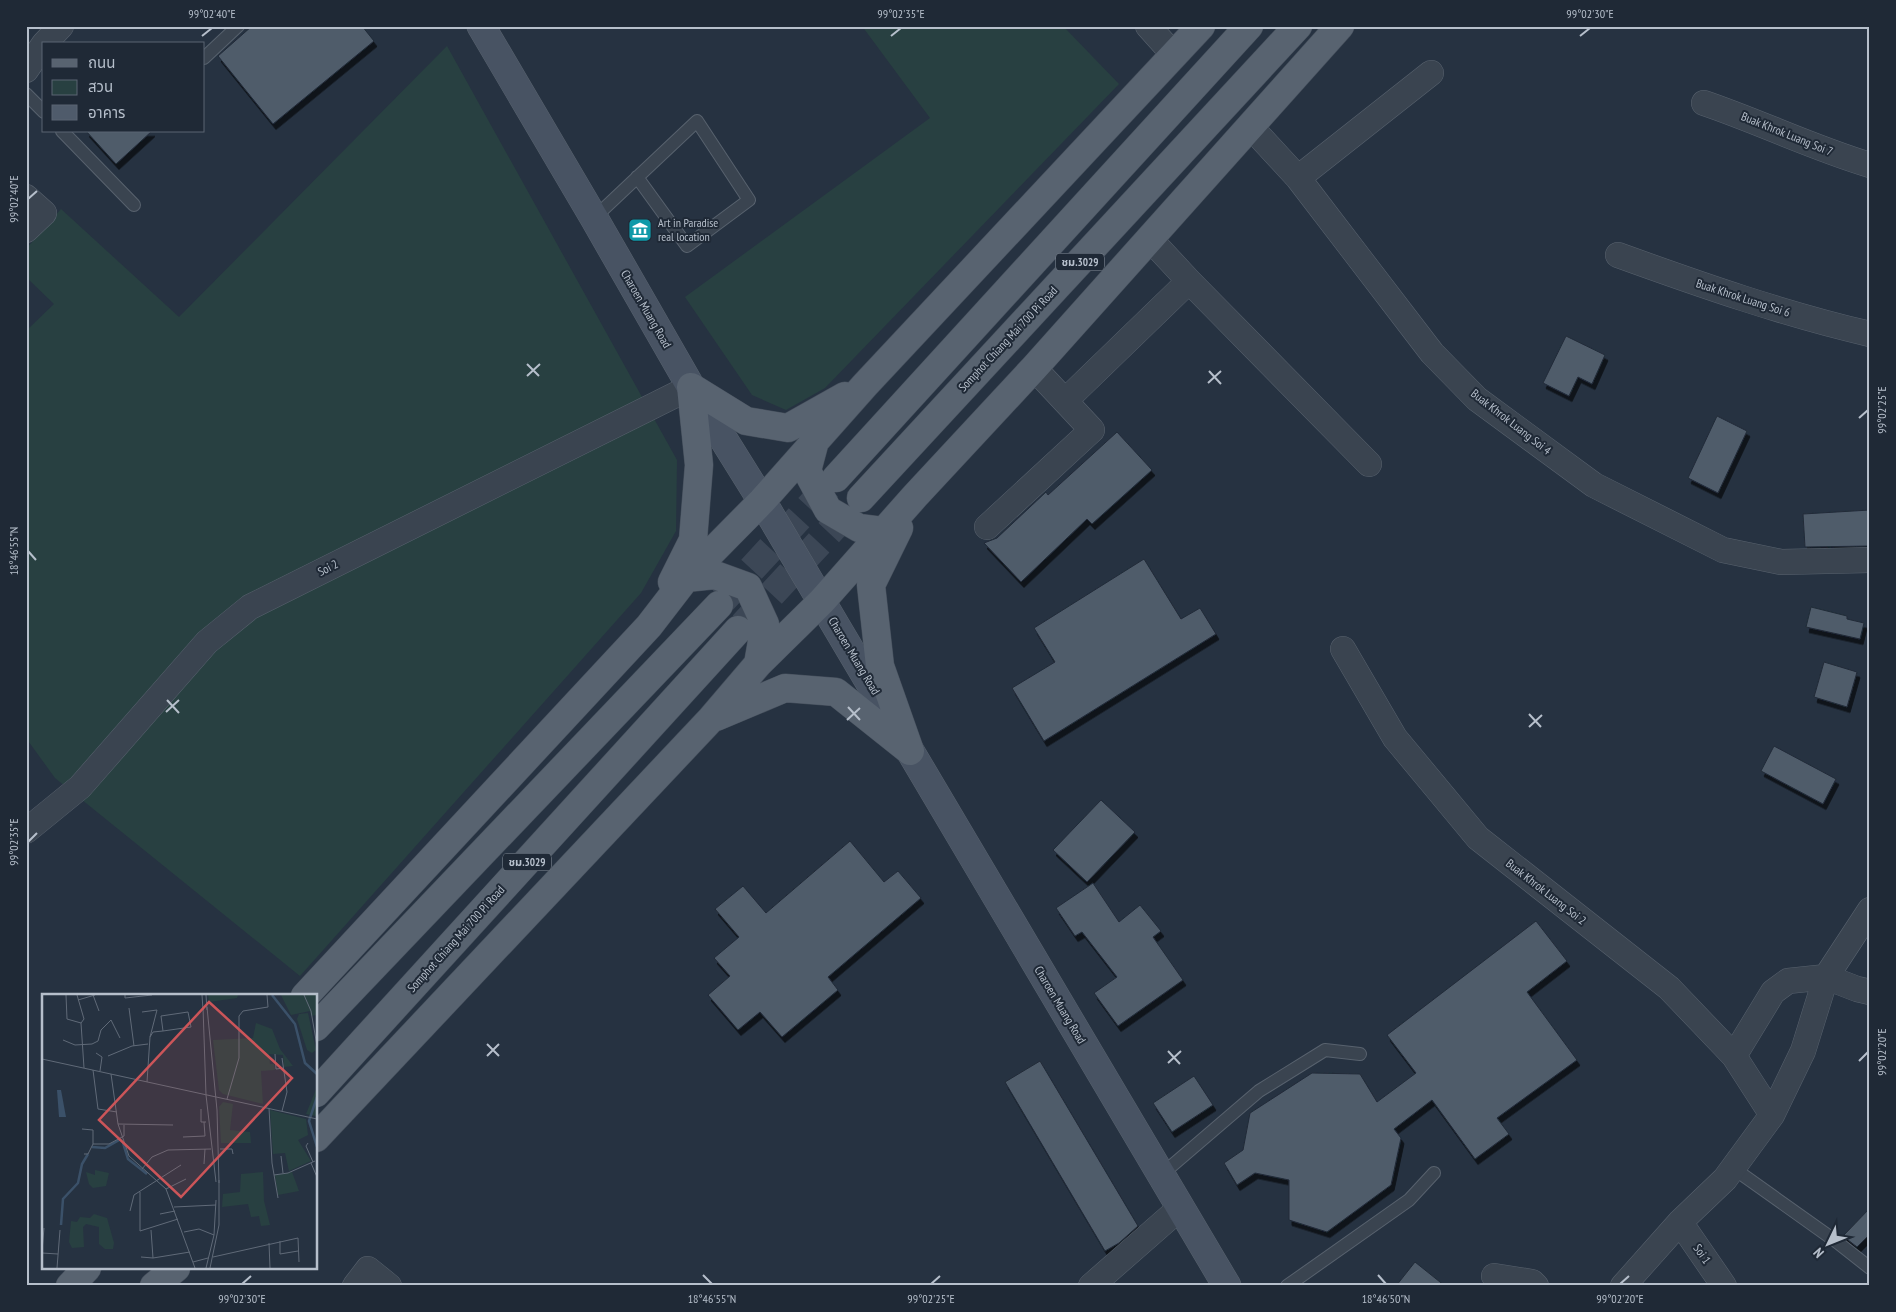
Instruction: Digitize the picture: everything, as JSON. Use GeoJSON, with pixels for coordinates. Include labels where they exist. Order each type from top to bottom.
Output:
{"type":"FeatureCollection","features":[{"type":"Feature","properties":{"kind":"main road","name":"Charoen Muang Road"},"geometry":{"type":"LineString","coordinates":[[481,26],[691,387],[822,601],[1227,1286]]}},
{"type":"Feature","properties":{"kind":"main road"},"geometry":{"type":"LineString","coordinates":[[307,994],[648,626],[686,578],[762,501],[865,385],[1201,26]]}},
{"type":"Feature","properties":{"kind":"main road","name":"ชม.3029"},"geometry":{"type":"LineString","coordinates":[[836,478],[1249,26]]}},
{"type":"Feature","properties":{"kind":"main road","name":"Somphot Chiang Mai 700 Pi Road"},"geometry":{"type":"LineString","coordinates":[[861,498],[1298,26]]}},
{"type":"Feature","properties":{"kind":"main road"},"geometry":{"type":"LineString","coordinates":[[318,1136],[710,719],[758,664],[822,601],[883,531],[1150,240],[1340,26]]}},
{"type":"Feature","properties":{"kind":"main road"},"geometry":{"type":"LineString","coordinates":[[691,387],[746,421],[788,428],[865,385]]}},
{"type":"Feature","properties":{"kind":"main road"},"geometry":{"type":"LineString","coordinates":[[648,626],[693,540],[699,465],[691,387]]}},
{"type":"Feature","properties":{"kind":"main road"},"geometry":{"type":"LineString","coordinates":[[815,440],[807,471],[828,510],[858,528],[883,531]]}},
{"type":"Feature","properties":{"kind":"main road"},"geometry":{"type":"LineString","coordinates":[[910,751],[880,666],[871,585],[915,496]]}},
{"type":"Feature","properties":{"kind":"main road"},"geometry":{"type":"LineString","coordinates":[[686,578],[715,575],[748,587],[765,624],[758,664]]}},
{"type":"Feature","properties":{"kind":"main road","name":"ชม.3029"},"geometry":{"type":"LineString","coordinates":[[318,1026],[719,605]]}},
{"type":"Feature","properties":{"kind":"main road","name":"Somphot Chiang Mai 700 Pi Road"},"geometry":{"type":"LineString","coordinates":[[318,1091],[738,630]]}},
{"type":"Feature","properties":{"kind":"main road"},"geometry":{"type":"LineString","coordinates":[[710,719],[785,688],[836,692],[910,751]]}},
{"type":"Feature","properties":{"kind":"main road"},"geometry":{"type":"LineString","coordinates":[[69,1286],[78,1270]]}},
{"type":"Feature","properties":{"kind":"main road"},"geometry":{"type":"LineString","coordinates":[[69,1286],[85,1270]]}},
{"type":"Feature","properties":{"kind":"main road"},"geometry":{"type":"LineString","coordinates":[[141,1286],[155,1270]]}},
{"type":"Feature","properties":{"kind":"main road"},"geometry":{"type":"LineString","coordinates":[[154,1286],[174,1270]]}},
{"type":"Feature","properties":{"kind":"street"},"geometry":{"type":"LineString","coordinates":[[46,42],[61,26]]}},
{"type":"Feature","properties":{"kind":"street"},"geometry":{"type":"LineString","coordinates":[[1148,26],[1174,55]]}},
{"type":"Feature","properties":{"kind":"street"},"geometry":{"type":"LineString","coordinates":[[26,70],[42,47]]}},
{"type":"Feature","properties":{"kind":"street"},"geometry":{"type":"LineString","coordinates":[[1298,178],[1431,73]]}},
{"type":"Feature","properties":{"kind":"street","name":"Buak Khrok Luang Soi 7"},"geometry":{"type":"LineString","coordinates":[[1704,103],[1747,118],[1842,157],[1870,165]]}},
{"type":"Feature","properties":{"kind":"street","name":"Buak Khrok Luang Soi 4"},"geometry":{"type":"LineString","coordinates":[[1250,126],[1298,178],[1432,353],[1477,398],[1594,484],[1723,550],[1781,562],[1870,560]]}},
{"type":"Feature","properties":{"kind":"street"},"geometry":{"type":"LineString","coordinates":[[26,197],[44,213],[26,230]]}},
{"type":"Feature","properties":{"kind":"street"},"geometry":{"type":"LineString","coordinates":[[1150,240],[1369,464]]}},
{"type":"Feature","properties":{"kind":"street","name":"Buak Khrok Luang Soi 6"},"geometry":{"type":"LineString","coordinates":[[1618,255],[1724,293],[1824,323],[1870,334]]}},
{"type":"Feature","properties":{"kind":"street"},"geometry":{"type":"LineString","coordinates":[[1066,400],[1189,280]]}},
{"type":"Feature","properties":{"kind":"street"},"geometry":{"type":"LineString","coordinates":[[988,527],[1092,430],[1066,400],[1034,368]]}},
{"type":"Feature","properties":{"kind":"street","name":"Soi 2"},"geometry":{"type":"LineString","coordinates":[[26,832],[80,786],[207,642],[250,607],[691,387]]}},
{"type":"Feature","properties":{"kind":"street","name":"Buak Khrok Luang Soi 2"},"geometry":{"type":"LineString","coordinates":[[1343,649],[1395,738],[1478,838],[1669,988],[1734,1056],[1772,1115]]}},
{"type":"Feature","properties":{"kind":"street"},"geometry":{"type":"LineString","coordinates":[[1624,1286],[1680,1222],[1725,1179],[1772,1115],[1803,1051],[1826,978],[1870,910]]}},
{"type":"Feature","properties":{"kind":"street"},"geometry":{"type":"LineString","coordinates":[[1734,1056],[1774,992],[1788,982],[1826,978],[1870,992]]}},
{"type":"Feature","properties":{"kind":"street"},"geometry":{"type":"LineString","coordinates":[[1091,1286],[1180,1208]]}},
{"type":"Feature","properties":{"kind":"street","name":"Soi 1"},"geometry":{"type":"LineString","coordinates":[[1680,1222],[1724,1286]]}},
{"type":"Feature","properties":{"kind":"street"},"geometry":{"type":"LineString","coordinates":[[355,1286],[368,1269],[388,1286]]}},
{"type":"Feature","properties":{"kind":"street"},"geometry":{"type":"LineString","coordinates":[[1494,1276],[1532,1282],[1536,1286]]}},
{"type":"Feature","properties":{"kind":"lane"},"geometry":{"type":"LineString","coordinates":[[205,57],[238,26]]}},
{"type":"Feature","properties":{"kind":"lane"},"geometry":{"type":"LineString","coordinates":[[26,94],[42,110]]}},
{"type":"Feature","properties":{"kind":"lane"},"geometry":{"type":"LineString","coordinates":[[594,218],[697,121],[749,200],[687,246],[637,178]]}},
{"type":"Feature","properties":{"kind":"lane"},"geometry":{"type":"LineString","coordinates":[[63,132],[134,205]]}},
{"type":"Feature","properties":{"kind":"lane"},"geometry":{"type":"LineString","coordinates":[[1161,1175],[1259,1091],[1325,1050],[1360,1054]]}},
{"type":"Feature","properties":{"kind":"lane"},"geometry":{"type":"LineString","coordinates":[[1733,1168],[1837,1242],[1870,1268]]}},
{"type":"Feature","properties":{"kind":"lane"},"geometry":{"type":"LineString","coordinates":[[1287,1286],[1409,1200],[1434,1173]]}},
{"type":"Feature","properties":{"kind":"green space"},"geometry":{"type":"Polygon","coordinates":[[[862,26],[1063,26],[1119,84],[825,388],[786,410],[752,395],[685,297],[930,118],[862,26]]]}},
{"type":"Feature","properties":{"kind":"green space"},"geometry":{"type":"Polygon","coordinates":[[[447,46],[677,460],[676,531],[641,593],[300,976],[55,778],[26,738],[26,331],[54,304],[26,277],[26,249],[61,209],[179,317],[447,46]]]}},
{"type":"Feature","properties":{"kind":"building"},"geometry":{"type":"Polygon","coordinates":[[[252,26],[362,26],[374,41],[273,124],[218,56],[252,26]]]}},
{"type":"Feature","properties":{"kind":"building"},"geometry":{"type":"Polygon","coordinates":[[[87,132],[151,132],[116,164],[87,132]]]}},
{"type":"Feature","properties":{"kind":"building"},"geometry":{"type":"Polygon","coordinates":[[[1566,336],[1605,355],[1592,384],[1578,377],[1569,396],[1543,383],[1566,336]]]}},
{"type":"Feature","properties":{"kind":"building"},"geometry":{"type":"Polygon","coordinates":[[[1717,416],[1747,431],[1718,493],[1688,478],[1717,416]]]}},
{"type":"Feature","properties":{"kind":"building"},"geometry":{"type":"Polygon","coordinates":[[[1117,432],[1152,470],[1092,524],[1087,519],[1021,582],[984,543],[997,538],[1046,492],[1048,495],[1117,432]]]}},
{"type":"Feature","properties":{"kind":"building"},"geometry":{"type":"Polygon","coordinates":[[[1870,510],[1870,546],[1805,547],[1803,514],[1870,510]]]}},
{"type":"Feature","properties":{"kind":"building"},"geometry":{"type":"Polygon","coordinates":[[[1144,559],[1181,619],[1200,608],[1216,634],[1044,741],[1012,688],[1055,662],[1034,628],[1144,559]]]}},
{"type":"Feature","properties":{"kind":"building"},"geometry":{"type":"Polygon","coordinates":[[[1811,607],[1847,616],[1847,619],[1864,623],[1860,639],[1806,627],[1811,607]]]}},
{"type":"Feature","properties":{"kind":"building"},"geometry":{"type":"Polygon","coordinates":[[[1824,662],[1857,672],[1847,707],[1814,697],[1824,662]]]}},
{"type":"Feature","properties":{"kind":"building"},"geometry":{"type":"Polygon","coordinates":[[[1774,746],[1836,779],[1823,804],[1761,771],[1774,746]]]}},
{"type":"Feature","properties":{"kind":"building"},"geometry":{"type":"Polygon","coordinates":[[[1101,800],[1135,832],[1087,882],[1053,850],[1101,800]]]}},
{"type":"Feature","properties":{"kind":"building"},"geometry":{"type":"Polygon","coordinates":[[[850,841],[884,882],[898,871],[921,898],[828,977],[838,990],[782,1037],[760,1012],[738,1030],[708,995],[730,976],[714,958],[739,937],[715,909],[743,886],[766,913],[850,841]]]}},
{"type":"Feature","properties":{"kind":"building"},"geometry":{"type":"Polygon","coordinates":[[[1093,883],[1119,922],[1140,905],[1161,931],[1153,937],[1183,980],[1118,1026],[1094,993],[1117,977],[1082,932],[1075,936],[1056,908],[1093,883]]]}},
{"type":"Feature","properties":{"kind":"building"},"geometry":{"type":"Polygon","coordinates":[[[1536,921],[1567,961],[1527,992],[1577,1060],[1497,1118],[1509,1134],[1475,1159],[1432,1100],[1394,1129],[1401,1138],[1391,1185],[1327,1232],[1289,1220],[1289,1180],[1255,1173],[1237,1185],[1224,1163],[1243,1150],[1250,1113],[1312,1073],[1360,1074],[1377,1102],[1416,1073],[1387,1035],[1536,921]]]}},
{"type":"Feature","properties":{"kind":"building"},"geometry":{"type":"Polygon","coordinates":[[[1040,1061],[1138,1226],[1119,1243],[1105,1251],[1005,1082],[1040,1061]]]}},
{"type":"Feature","properties":{"kind":"building"},"geometry":{"type":"Polygon","coordinates":[[[1194,1076],[1213,1105],[1172,1132],[1153,1103],[1194,1076]]]}},
{"type":"Feature","properties":{"kind":"building"},"geometry":{"type":"Polygon","coordinates":[[[1870,1208],[1870,1234],[1857,1247],[1843,1236],[1870,1208]]]}},
{"type":"Feature","properties":{"kind":"building"},"geometry":{"type":"Polygon","coordinates":[[[1415,1262],[1445,1286],[1396,1286],[1415,1262]]]}},
{"type":"Feature","properties":{"kind":"tunnel"},"geometry":{"type":"LineString","coordinates":[[723,600],[835,479]]}},
{"type":"Feature","properties":{"kind":"tunnel"},"geometry":{"type":"LineString","coordinates":[[743,625],[858,501]]}},
{"type":"Feature","properties":{"kind":"place","name":"Art in Paradise real location"},"geometry":{"type":"Point","coordinates":[640,230]}}]}
